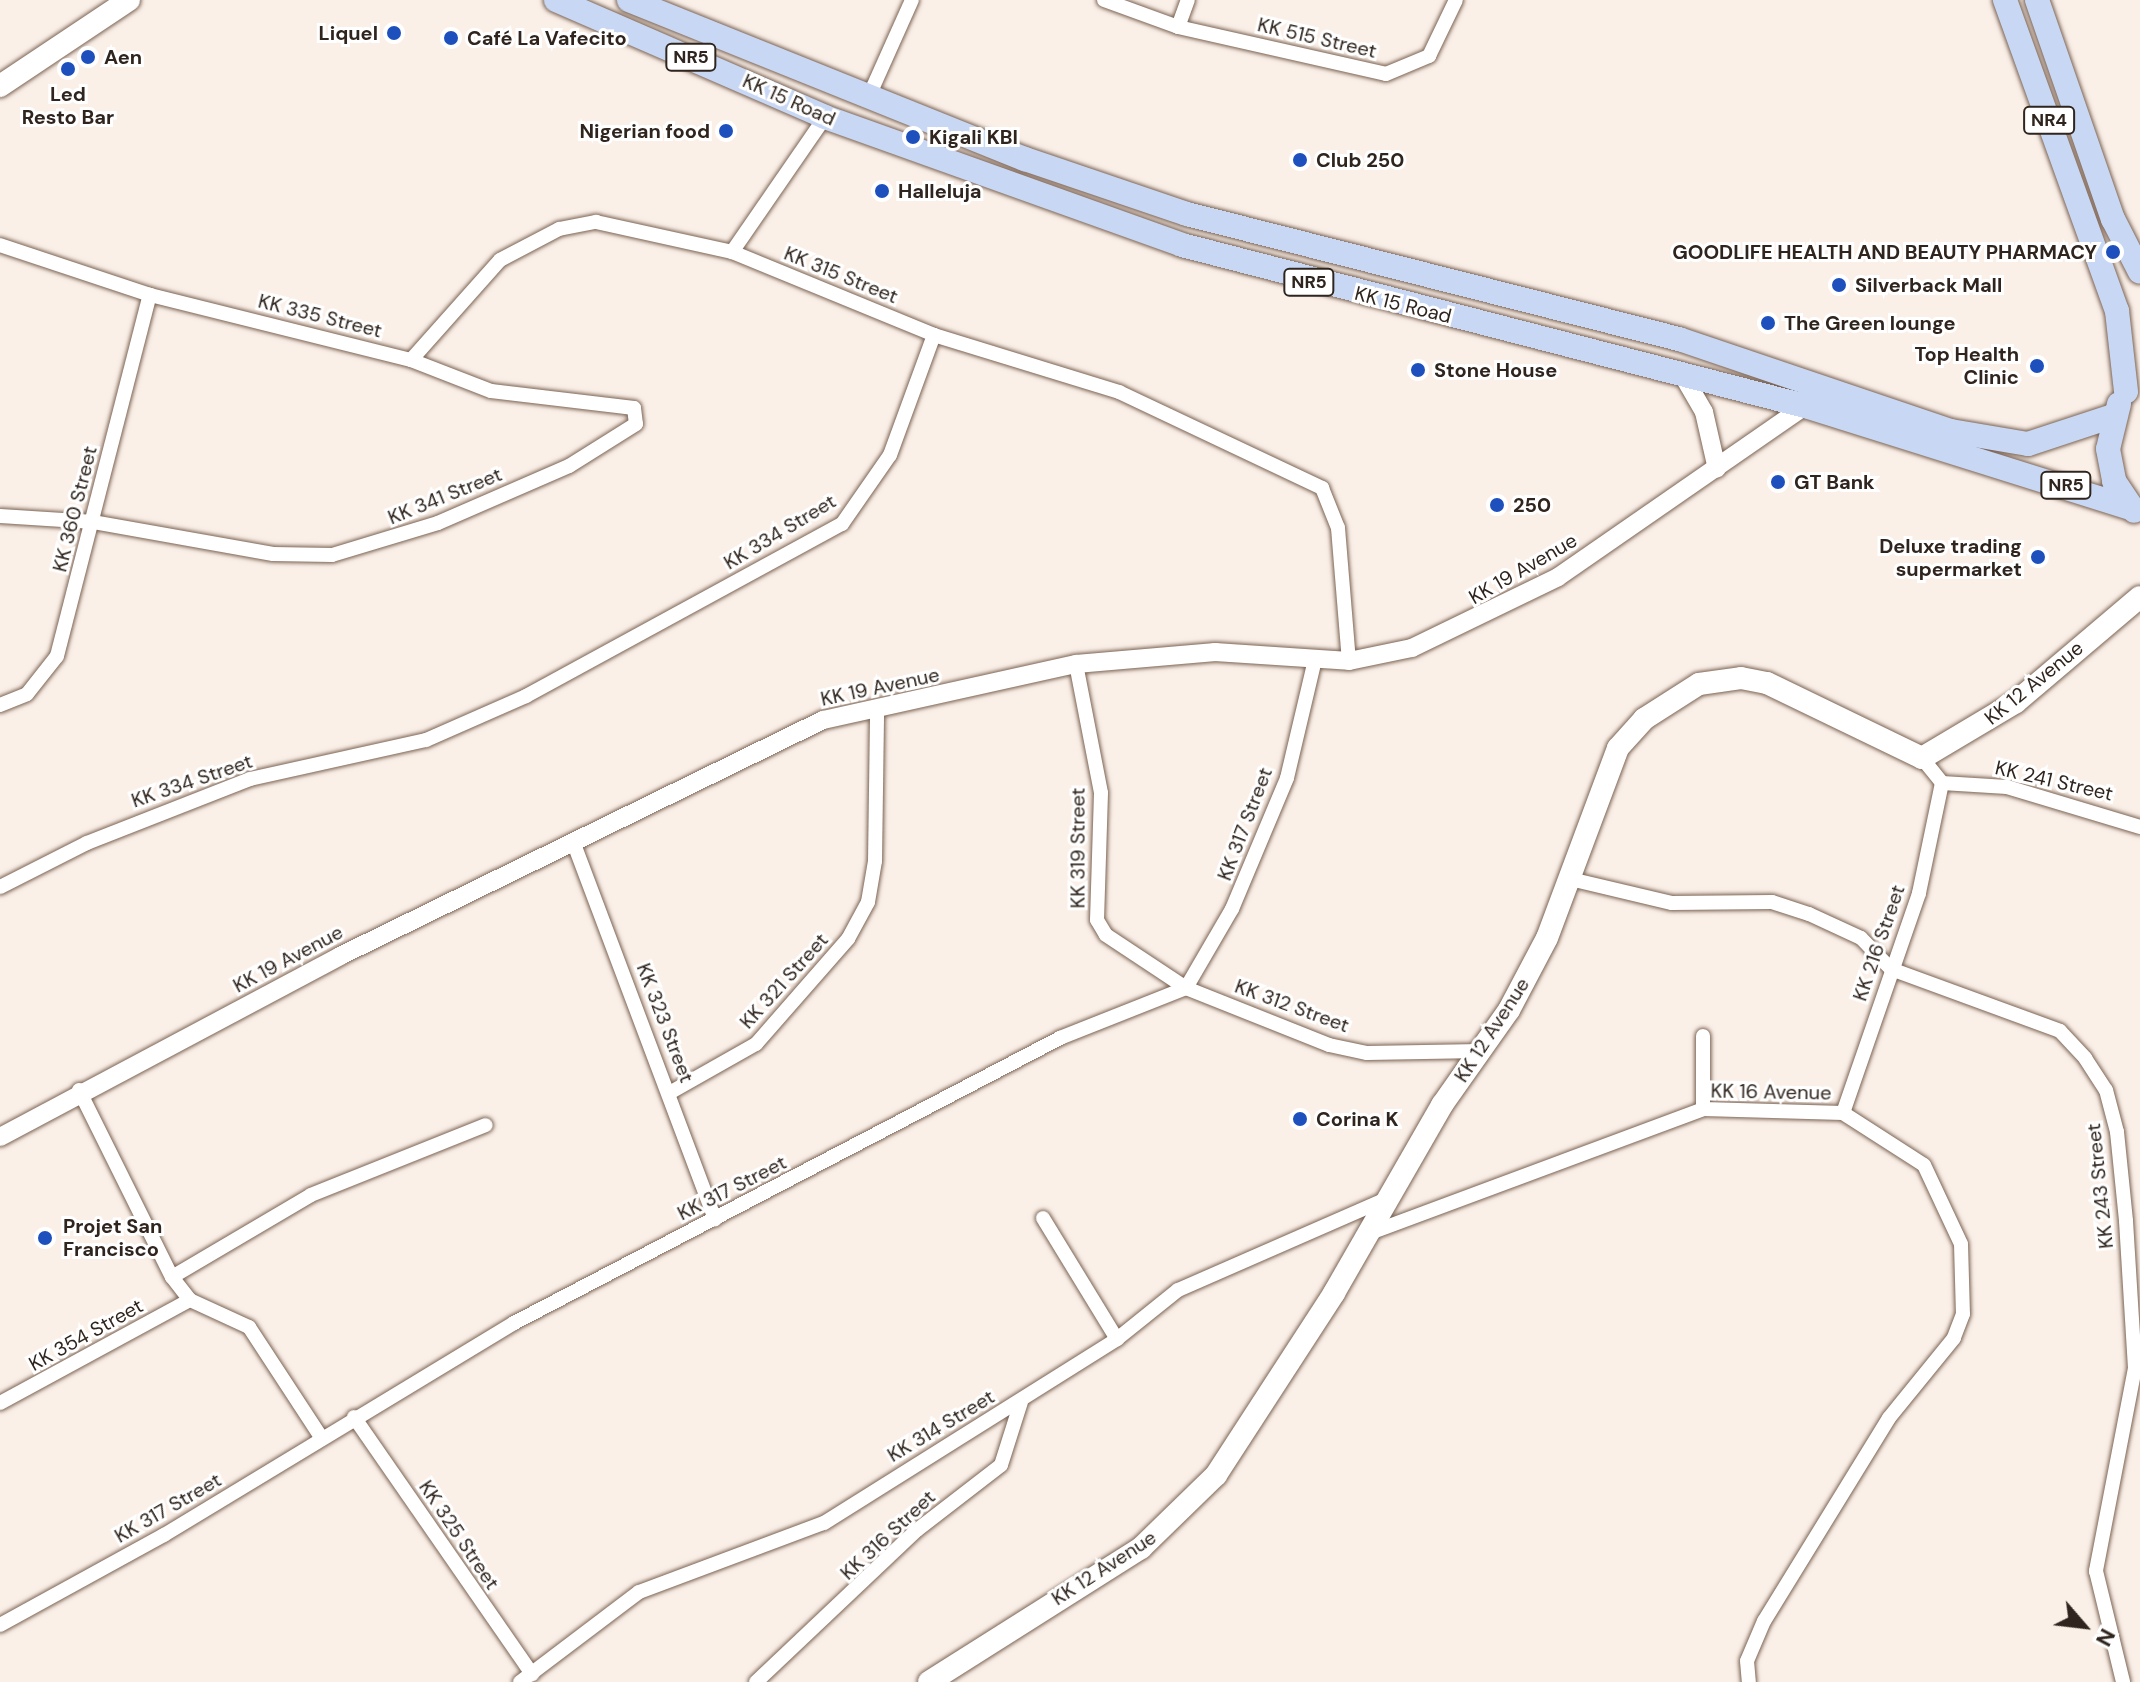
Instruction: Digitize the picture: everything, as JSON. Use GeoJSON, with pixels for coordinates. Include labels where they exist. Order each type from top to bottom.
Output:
{"type":"FeatureCollection","features":[{"type":"Feature","properties":{"kind":"highway","name":"KK 15 Road"},"geometry":{"type":"LineString","coordinates":[[556,0],[825,117],[1182,245],[1805,406],[2136,512]]}},
{"type":"Feature","properties":{"kind":"highway","name":"KK 15 Road"},"geometry":{"type":"LineString","coordinates":[[629,0],[869,96],[1187,214],[1679,339],[1998,444],[2044,442],[2113,416]]}},
{"type":"Feature","properties":{"kind":"highway","name":"NR4"},"geometry":{"type":"LineString","coordinates":[[2005,0],[2094,239],[2117,311],[2133,384]]}},
{"type":"Feature","properties":{"kind":"highway","name":"NR4"},"geometry":{"type":"LineString","coordinates":[[2037,0],[2117,227]]}},
{"type":"Feature","properties":{"kind":"highway"},"geometry":{"type":"LineString","coordinates":[[2117,227],[2140,252]]}},
{"type":"Feature","properties":{"kind":"highway"},"geometry":{"type":"LineString","coordinates":[[2117,227],[2140,272]]}},
{"type":"Feature","properties":{"kind":"highway"},"geometry":{"type":"LineString","coordinates":[[2133,384],[2113,416],[2108,449],[2114,481],[2136,512]]}},
{"type":"Feature","properties":{"kind":"main road"},"geometry":{"type":"LineString","coordinates":[[0,86],[129,0]]}},
{"type":"Feature","properties":{"kind":"main road","name":"KK 12 Avenue"},"geometry":{"type":"LineString","coordinates":[[929,1682],[1141,1548],[1181,1514],[1216,1475],[1370,1233],[1382,1201],[1481,1051],[1547,938],[1566,878],[1618,748],[1674,696],[1699,684],[1741,678],[1767,683],[1922,758],[2016,702],[2140,597]]}},
{"type":"Feature","properties":{"kind":"street"},"geometry":{"type":"LineString","coordinates":[[869,96],[912,0]]}},
{"type":"Feature","properties":{"kind":"street","name":"KK 515 Street"},"geometry":{"type":"LineString","coordinates":[[1104,0],[1178,27],[1386,74],[1429,56],[1456,0]]}},
{"type":"Feature","properties":{"kind":"street"},"geometry":{"type":"LineString","coordinates":[[1178,27],[1188,0]]}},
{"type":"Feature","properties":{"kind":"street"},"geometry":{"type":"LineString","coordinates":[[732,252],[825,117]]}},
{"type":"Feature","properties":{"kind":"street","name":"KK 315 Street"},"geometry":{"type":"LineString","coordinates":[[411,360],[500,260],[559,229],[596,222],[732,252],[934,335]]}},
{"type":"Feature","properties":{"kind":"street","name":"KK 335 Street"},"geometry":{"type":"LineString","coordinates":[[0,245],[150,295],[411,360],[491,391],[634,408]]}},
{"type":"Feature","properties":{"kind":"street","name":"KK 360 Street"},"geometry":{"type":"LineString","coordinates":[[0,705],[27,694],[57,656],[94,522],[150,295]]}},
{"type":"Feature","properties":{"kind":"street"},"geometry":{"type":"LineString","coordinates":[[934,335],[1119,392],[1322,488],[1338,528],[1349,661]]}},
{"type":"Feature","properties":{"kind":"street","name":"KK 334 Street"},"geometry":{"type":"LineString","coordinates":[[0,887],[87,843],[250,779],[426,740],[526,696],[842,524],[890,455],[934,335]]}},
{"type":"Feature","properties":{"kind":"street"},"geometry":{"type":"LineString","coordinates":[[1682,374],[1704,412],[1717,469]]}},
{"type":"Feature","properties":{"kind":"street","name":"KK 19 Avenue"},"geometry":{"type":"LineString","coordinates":[[0,1137],[79,1090],[809,726],[877,713],[1076,664],[1215,652],[1349,661],[1412,648],[1480,621],[1717,469],[1805,406]]}},
{"type":"Feature","properties":{"kind":"street","name":"KK 341 Street"},"geometry":{"type":"LineString","coordinates":[[0,516],[94,522],[259,552],[332,555],[401,538],[569,466],[636,424],[634,408]]}},
{"type":"Feature","properties":{"kind":"street","name":"KK 317 Street"},"geometry":{"type":"LineString","coordinates":[[0,1625],[164,1535],[354,1417],[715,1219],[1060,1038],[1186,988],[1232,909],[1287,778],[1315,660]]}},
{"type":"Feature","properties":{"kind":"street","name":"KK 319 Street"},"geometry":{"type":"LineString","coordinates":[[1076,664],[1101,793],[1097,920],[1106,935],[1186,988]]}},
{"type":"Feature","properties":{"kind":"street","name":"KK 321 Street"},"geometry":{"type":"LineString","coordinates":[[671,1092],[756,1044],[848,939],[868,902],[875,861],[877,713]]}},
{"type":"Feature","properties":{"kind":"street"},"geometry":{"type":"LineString","coordinates":[[1922,758],[1942,783]]}},
{"type":"Feature","properties":{"kind":"street","name":"KK 241 Street"},"geometry":{"type":"LineString","coordinates":[[1942,783],[2007,787],[2140,827]]}},
{"type":"Feature","properties":{"kind":"street","name":"KK 216 Street"},"geometry":{"type":"LineString","coordinates":[[1843,1113],[1919,893],[1942,783]]}},
{"type":"Feature","properties":{"kind":"street","name":"KK 323 Street"},"geometry":{"type":"LineString","coordinates":[[574,844],[671,1092],[715,1219]]}},
{"type":"Feature","properties":{"kind":"street","name":"KK 243 Street"},"geometry":{"type":"LineString","coordinates":[[1566,878],[1672,903],[1772,902],[1861,938],[1891,969],[2060,1031],[2106,1090],[2117,1132],[2135,1368],[2096,1571],[2123,1682]]}},
{"type":"Feature","properties":{"kind":"street","name":"KK 312 Street"},"geometry":{"type":"LineString","coordinates":[[1186,988],[1367,1053],[1481,1051]]}},
{"type":"Feature","properties":{"kind":"street"},"geometry":{"type":"LineString","coordinates":[[1703,1036],[1703,1109]]}},
{"type":"Feature","properties":{"kind":"street"},"geometry":{"type":"LineString","coordinates":[[79,1090],[172,1277],[190,1300],[249,1327],[321,1437]]}},
{"type":"Feature","properties":{"kind":"street","name":"KK 16 Avenue"},"geometry":{"type":"LineString","coordinates":[[1370,1233],[1703,1109],[1843,1113],[1924,1165],[1961,1244],[1967,1295],[1954,1338],[1889,1418],[1764,1621],[1747,1661],[1749,1682]]}},
{"type":"Feature","properties":{"kind":"street"},"geometry":{"type":"LineString","coordinates":[[172,1277],[311,1195],[486,1125]]}},
{"type":"Feature","properties":{"kind":"street","name":"KK 314 Street"},"geometry":{"type":"LineString","coordinates":[[526,1678],[639,1592],[824,1523],[1117,1339],[1178,1290],[1382,1201]]}},
{"type":"Feature","properties":{"kind":"street"},"geometry":{"type":"LineString","coordinates":[[1043,1218],[1117,1339]]}},
{"type":"Feature","properties":{"kind":"street","name":"KK 354 Street"},"geometry":{"type":"LineString","coordinates":[[0,1403],[190,1300]]}},
{"type":"Feature","properties":{"kind":"street","name":"KK 316 Street"},"geometry":{"type":"LineString","coordinates":[[756,1682],[917,1530],[1001,1465],[1021,1402]]}},
{"type":"Feature","properties":{"kind":"street","name":"KK 325 Street"},"geometry":{"type":"LineString","coordinates":[[354,1417],[526,1678]]}},
{"type":"Feature","properties":{"kind":"place","name":"Liquel"},"geometry":{"type":"Point","coordinates":[394,33]}},
{"type":"Feature","properties":{"kind":"place","name":"Café La Vafecito"},"geometry":{"type":"Point","coordinates":[451,38]}},
{"type":"Feature","properties":{"kind":"place","name":"Aen"},"geometry":{"type":"Point","coordinates":[88,57]}},
{"type":"Feature","properties":{"kind":"place","name":"Led Resto Bar"},"geometry":{"type":"Point","coordinates":[68,69]}},
{"type":"Feature","properties":{"kind":"place","name":"Nigerian food"},"geometry":{"type":"Point","coordinates":[726,131]}},
{"type":"Feature","properties":{"kind":"place","name":"Kigali KBI"},"geometry":{"type":"Point","coordinates":[913,137]}},
{"type":"Feature","properties":{"kind":"place","name":"Club 250"},"geometry":{"type":"Point","coordinates":[1300,160]}},
{"type":"Feature","properties":{"kind":"place","name":"Halleluja"},"geometry":{"type":"Point","coordinates":[882,191]}},
{"type":"Feature","properties":{"kind":"place","name":"GOODLIFE HEALTH AND BEAUTY PHARMACY"},"geometry":{"type":"Point","coordinates":[2113,252]}},
{"type":"Feature","properties":{"kind":"place","name":"Silverback Mall"},"geometry":{"type":"Point","coordinates":[1839,285]}},
{"type":"Feature","properties":{"kind":"place","name":"The Green lounge"},"geometry":{"type":"Point","coordinates":[1768,323]}},
{"type":"Feature","properties":{"kind":"place","name":"Top Health Clinic"},"geometry":{"type":"Point","coordinates":[2037,366]}},
{"type":"Feature","properties":{"kind":"place","name":"Stone House"},"geometry":{"type":"Point","coordinates":[1418,370]}},
{"type":"Feature","properties":{"kind":"place","name":"GT Bank"},"geometry":{"type":"Point","coordinates":[1778,482]}},
{"type":"Feature","properties":{"kind":"place","name":"250"},"geometry":{"type":"Point","coordinates":[1497,505]}},
{"type":"Feature","properties":{"kind":"place","name":"Deluxe trading supermarket"},"geometry":{"type":"Point","coordinates":[2038,557]}},
{"type":"Feature","properties":{"kind":"place","name":"Corina K"},"geometry":{"type":"Point","coordinates":[1300,1119]}},
{"type":"Feature","properties":{"kind":"place","name":"Projet San Francisco"},"geometry":{"type":"Point","coordinates":[45,1238]}}]}
